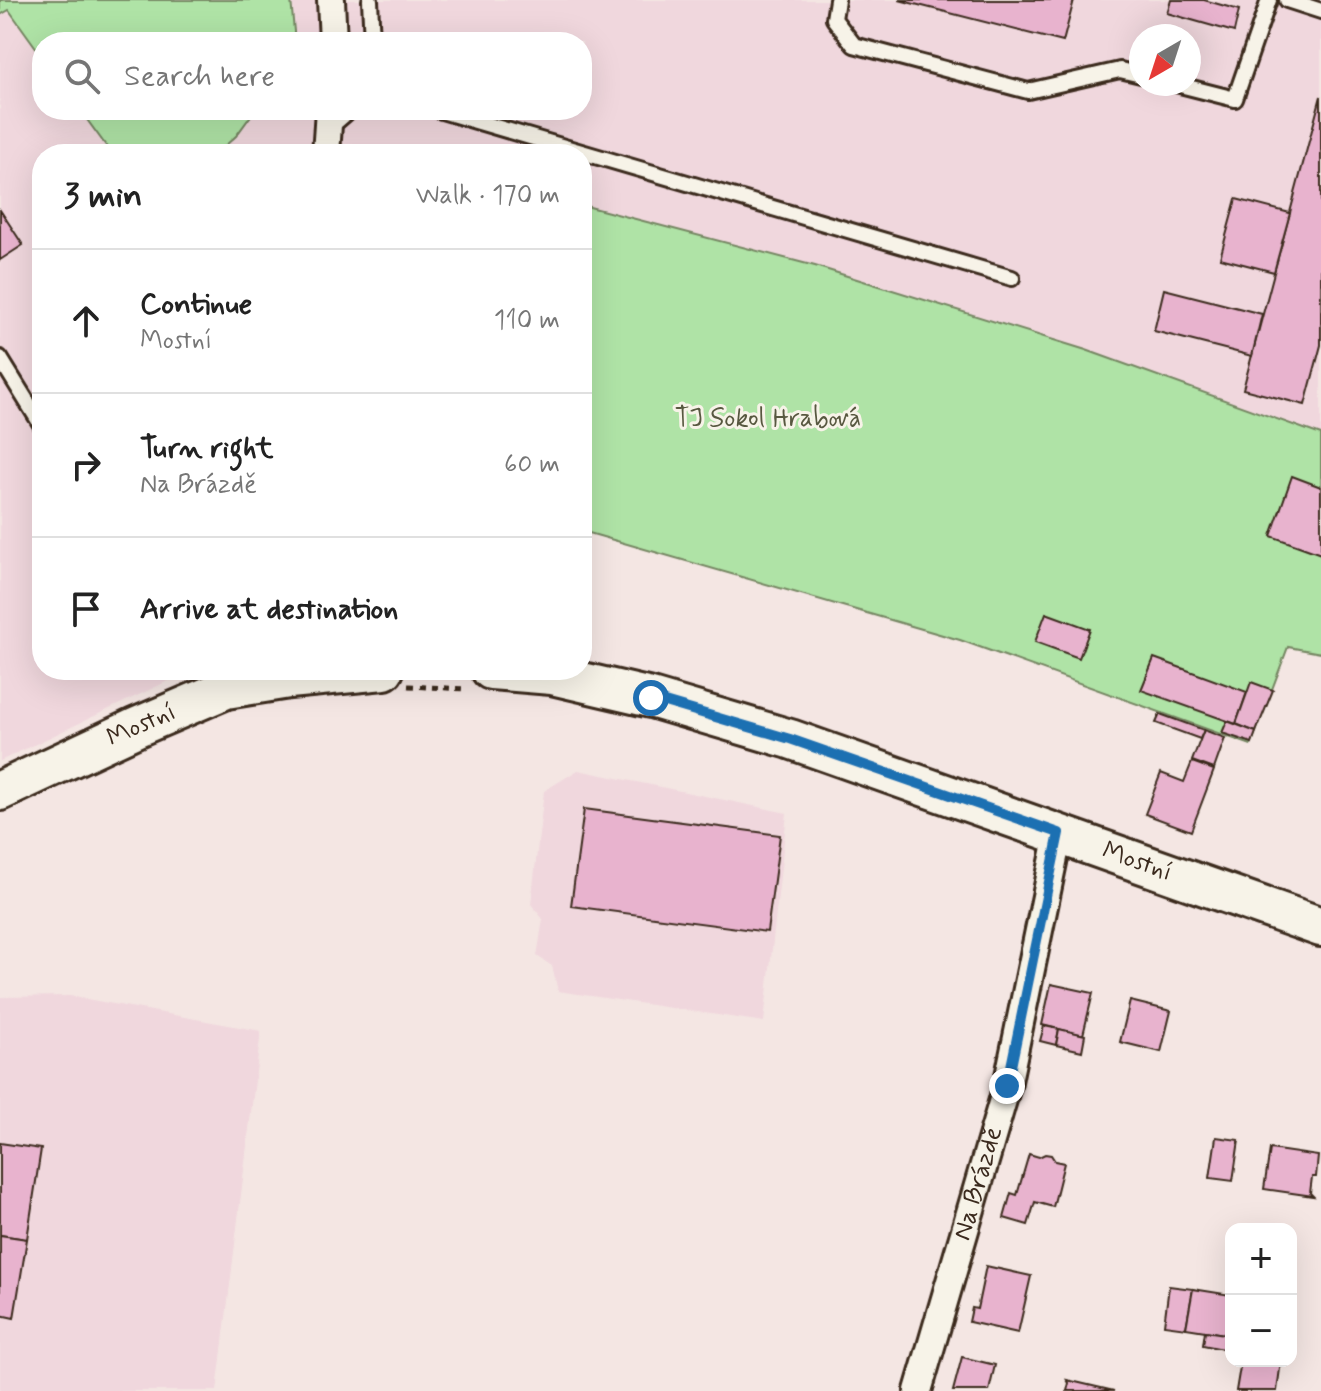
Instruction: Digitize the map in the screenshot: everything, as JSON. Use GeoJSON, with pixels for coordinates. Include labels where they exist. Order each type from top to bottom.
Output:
{"type":"FeatureCollection","features":[{"type":"Feature","properties":{"kind":"main road","name":"Mostní"},"geometry":{"type":"LineString","coordinates":[[0,791],[226,689],[264,680]]}},
{"type":"Feature","properties":{"kind":"main road","name":"Mostní"},"geometry":{"type":"LineString","coordinates":[[574,680],[651,698],[790,739],[1321,927]]}},
{"type":"Feature","properties":{"kind":"street"},"geometry":{"type":"LineString","coordinates":[[331,0],[333,32]]}},
{"type":"Feature","properties":{"kind":"street","name":"Na Brázdě"},"geometry":{"type":"LineString","coordinates":[[918,1391],[1007,1086],[1059,833]]}},
{"type":"Feature","properties":{"kind":"lane"},"geometry":{"type":"LineString","coordinates":[[370,0],[372,32]]}},
{"type":"Feature","properties":{"kind":"lane"},"geometry":{"type":"LineString","coordinates":[[837,0],[834,19],[854,45],[1028,91],[1120,70],[1129,72]]}},
{"type":"Feature","properties":{"kind":"lane"},"geometry":{"type":"LineString","coordinates":[[1201,90],[1235,99],[1269,0]]}},
{"type":"Feature","properties":{"kind":"lane"},"geometry":{"type":"LineString","coordinates":[[1287,0],[1321,11]]}},
{"type":"Feature","properties":{"kind":"lane"},"geometry":{"type":"LineString","coordinates":[[472,120],[554,144]]}},
{"type":"Feature","properties":{"kind":"lane"},"geometry":{"type":"LineString","coordinates":[[592,155],[1012,278]]}},
{"type":"Feature","properties":{"kind":"lane"},"geometry":{"type":"LineString","coordinates":[[0,358],[32,410]]}},
{"type":"Feature","properties":{"kind":"shaded area"},"geometry":{"type":"Polygon","coordinates":[[[291,0],[1321,0],[1321,435],[1086,350],[815,266],[592,208],[592,144],[227,144],[248,120],[592,120],[592,32],[294,32],[291,0]]]}},
{"type":"Feature","properties":{"kind":"shaded area"},"geometry":{"type":"Polygon","coordinates":[[[9,10],[32,42],[32,120],[87,120],[105,144],[32,144],[32,680],[171,680],[0,761],[0,15],[9,10]]]}},
{"type":"Feature","properties":{"kind":"shaded area"},"geometry":{"type":"Polygon","coordinates":[[[578,770],[787,813],[764,1022],[558,991],[552,966],[537,956],[543,919],[531,904],[544,791],[578,770]]]}},
{"type":"Feature","properties":{"kind":"shaded area"},"geometry":{"type":"Polygon","coordinates":[[[70,996],[261,1031],[217,1391],[0,1391],[0,997],[70,996]]]}},
{"type":"Feature","properties":{"kind":"green space"},"geometry":{"type":"Polygon","coordinates":[[[0,0],[291,0],[294,32],[32,32],[32,42],[9,10],[0,15],[0,0]]]}},
{"type":"Feature","properties":{"kind":"green space"},"geometry":{"type":"Polygon","coordinates":[[[87,120],[248,120],[227,144],[105,144],[87,120]]]}},
{"type":"Feature","properties":{"kind":"green space","name":"TJ Sokol Hrabová"},"geometry":{"type":"Polygon","coordinates":[[[592,208],[815,266],[1086,350],[1321,435],[1321,653],[1288,647],[1251,745],[960,640],[592,534],[592,208]]]}},
{"type":"Feature","properties":{"kind":"building"},"geometry":{"type":"Polygon","coordinates":[[[899,0],[1074,0],[1063,42],[899,0]]]}},
{"type":"Feature","properties":{"kind":"building"},"geometry":{"type":"Polygon","coordinates":[[[1171,0],[1204,0],[1239,10],[1234,32],[1167,13],[1171,0]]]}},
{"type":"Feature","properties":{"kind":"building"},"geometry":{"type":"Polygon","coordinates":[[[1321,96],[1321,345],[1305,405],[1243,389],[1321,96]]]}},
{"type":"Feature","properties":{"kind":"building"},"geometry":{"type":"Polygon","coordinates":[[[1236,199],[1290,213],[1274,272],[1220,258],[1236,199]]]}},
{"type":"Feature","properties":{"kind":"building"},"geometry":{"type":"Polygon","coordinates":[[[0,210],[23,245],[0,260],[0,210]]]}},
{"type":"Feature","properties":{"kind":"building"},"geometry":{"type":"Polygon","coordinates":[[[1164,289],[1262,314],[1252,356],[1154,331],[1164,289]]]}},
{"type":"Feature","properties":{"kind":"building"},"geometry":{"type":"Polygon","coordinates":[[[1292,476],[1321,487],[1321,554],[1271,536],[1292,476]]]}},
{"type":"Feature","properties":{"kind":"building"},"geometry":{"type":"Polygon","coordinates":[[[1046,613],[1090,629],[1079,658],[1035,642],[1046,613]]]}},
{"type":"Feature","properties":{"kind":"building"},"geometry":{"type":"Polygon","coordinates":[[[1154,658],[1247,692],[1236,724],[1141,690],[1154,658]]]}},
{"type":"Feature","properties":{"kind":"building"},"geometry":{"type":"Polygon","coordinates":[[[1251,682],[1273,690],[1256,732],[1236,724],[1251,682]]]}},
{"type":"Feature","properties":{"kind":"building"},"geometry":{"type":"Polygon","coordinates":[[[1160,714],[1204,730],[1200,739],[1156,723],[1160,714]]]}},
{"type":"Feature","properties":{"kind":"building"},"geometry":{"type":"Polygon","coordinates":[[[1227,721],[1256,732],[1252,743],[1222,733],[1227,721]]]}},
{"type":"Feature","properties":{"kind":"building"},"geometry":{"type":"Polygon","coordinates":[[[1204,730],[1225,738],[1214,769],[1192,761],[1204,730]]]}},
{"type":"Feature","properties":{"kind":"building"},"geometry":{"type":"Polygon","coordinates":[[[1192,762],[1214,770],[1191,831],[1145,814],[1161,773],[1184,782],[1192,762]]]}},
{"type":"Feature","properties":{"kind":"building"},"geometry":{"type":"Polygon","coordinates":[[[584,809],[780,835],[767,932],[571,906],[584,809]]]}},
{"type":"Feature","properties":{"kind":"building"},"geometry":{"type":"Polygon","coordinates":[[[1051,984],[1093,993],[1083,1035],[1042,1025],[1051,984]]]}},
{"type":"Feature","properties":{"kind":"building"},"geometry":{"type":"Polygon","coordinates":[[[1130,1001],[1171,1011],[1161,1052],[1120,1042],[1130,1001]]]}},
{"type":"Feature","properties":{"kind":"building"},"geometry":{"type":"Polygon","coordinates":[[[1044,1026],[1059,1029],[1056,1045],[1040,1041],[1044,1026]]]}},
{"type":"Feature","properties":{"kind":"building"},"geometry":{"type":"Polygon","coordinates":[[[1059,1029],[1085,1035],[1082,1051],[1056,1045],[1059,1029]]]}},
{"type":"Feature","properties":{"kind":"building"},"geometry":{"type":"Polygon","coordinates":[[[1216,1137],[1239,1140],[1233,1181],[1210,1178],[1216,1137]]]}},
{"type":"Feature","properties":{"kind":"building"},"geometry":{"type":"Polygon","coordinates":[[[0,1143],[41,1149],[27,1239],[0,1235],[0,1143]]]}},
{"type":"Feature","properties":{"kind":"building"},"geometry":{"type":"Polygon","coordinates":[[[1270,1149],[1318,1156],[1316,1177],[1312,1177],[1310,1193],[1313,1196],[1264,1189],[1270,1149]]]}},
{"type":"Feature","properties":{"kind":"building"},"geometry":{"type":"Polygon","coordinates":[[[1029,1154],[1039,1157],[1051,1155],[1055,1161],[1064,1163],[1053,1207],[1035,1202],[1028,1225],[1004,1218],[1011,1193],[1017,1195],[1029,1154]]]}},
{"type":"Feature","properties":{"kind":"building"},"geometry":{"type":"Polygon","coordinates":[[[0,1235],[27,1239],[14,1318],[0,1315],[0,1235]]]}},
{"type":"Feature","properties":{"kind":"building"},"geometry":{"type":"Polygon","coordinates":[[[986,1266],[1031,1276],[1018,1333],[969,1322],[972,1308],[977,1309],[986,1266]]]}},
{"type":"Feature","properties":{"kind":"building"},"geometry":{"type":"Polygon","coordinates":[[[1169,1286],[1193,1289],[1186,1328],[1164,1325],[1169,1286]]]}},
{"type":"Feature","properties":{"kind":"building"},"geometry":{"type":"Polygon","coordinates":[[[1193,1289],[1225,1294],[1225,1334],[1186,1328],[1193,1289]]]}},
{"type":"Feature","properties":{"kind":"building"},"geometry":{"type":"Polygon","coordinates":[[[1205,1331],[1225,1334],[1223,1349],[1203,1345],[1205,1331]]]}},
{"type":"Feature","properties":{"kind":"building"},"geometry":{"type":"Polygon","coordinates":[[[962,1357],[995,1365],[989,1391],[953,1391],[962,1357]]]}},
{"type":"Feature","properties":{"kind":"building"},"geometry":{"type":"Polygon","coordinates":[[[1240,1367],[1280,1367],[1277,1391],[1236,1391],[1240,1367]]]}},
{"type":"Feature","properties":{"kind":"building"},"geometry":{"type":"Polygon","coordinates":[[[1067,1380],[1114,1391],[1067,1391],[1067,1380]]]}},
{"type":"Feature","properties":{"kind":"route"},"geometry":{"type":"LineString","coordinates":[[651,698],[790,739],[1059,833],[1007,1086]]}}]}
